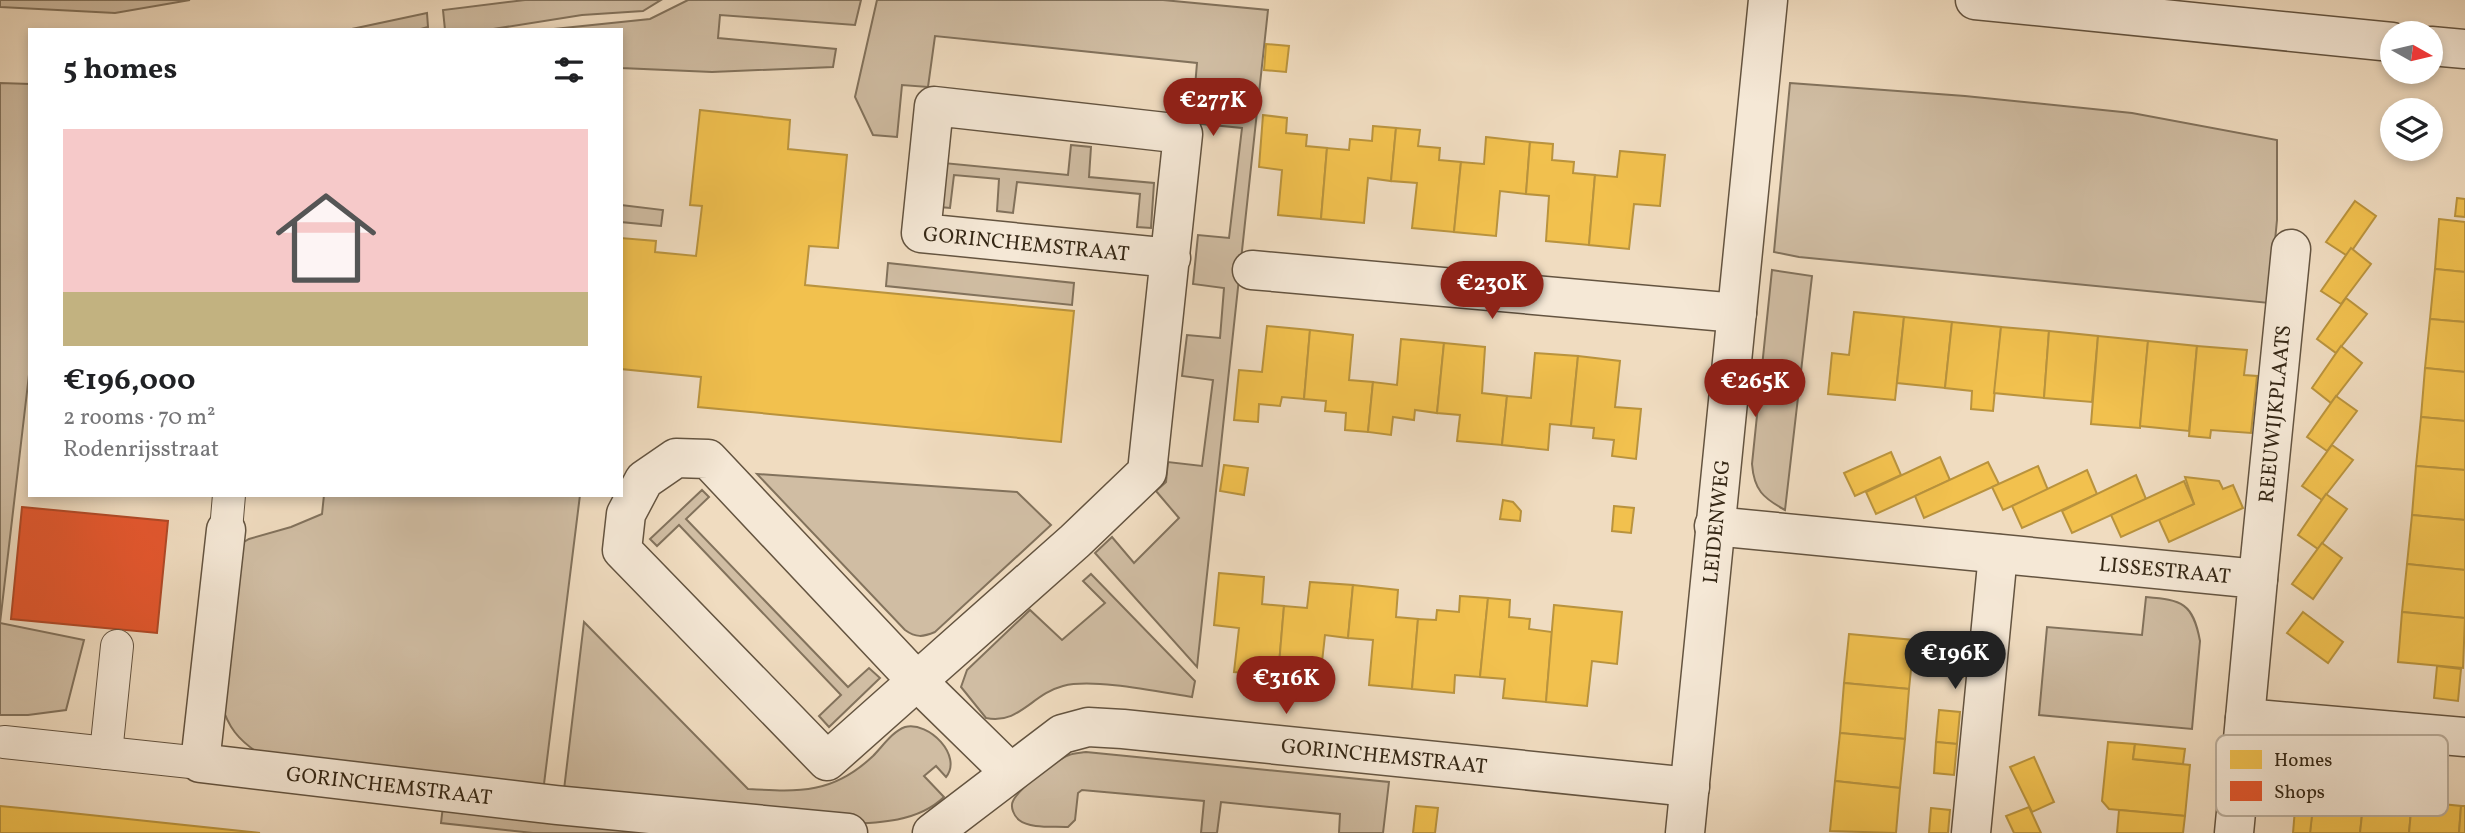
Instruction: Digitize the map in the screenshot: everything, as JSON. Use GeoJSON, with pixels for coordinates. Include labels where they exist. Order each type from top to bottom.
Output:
{"type":"FeatureCollection","features":[{"type":"Feature","properties":{"kind":"street","name":"LEIDENWEG"},"geometry":{"type":"LineString","coordinates":[[1685,833],[1768,0]]}},
{"type":"Feature","properties":{"kind":"street"},"geometry":{"type":"LineString","coordinates":[[1975,0],[2380,41]]}},
{"type":"Feature","properties":{"kind":"street"},"geometry":{"type":"LineString","coordinates":[[2443,47],[2465,49]]}},
{"type":"Feature","properties":{"kind":"street","name":"GORINCHEMSTRAAT"},"geometry":{"type":"LineString","coordinates":[[1010,772],[917,681],[708,458],[676,458],[644,480],[626,514],[622,550],[827,761],[917,681],[1074,541],[1147,472],[1171,258],[1183,134],[934,106],[921,233],[1171,258]]}},
{"type":"Feature","properties":{"kind":"street","name":"REEUWIJKPLAATS"},"geometry":{"type":"LineString","coordinates":[[2259,579],[2291,249]]}},
{"type":"Feature","properties":{"kind":"street"},"geometry":{"type":"LineString","coordinates":[[1251,270],[1737,313]]}},
{"type":"Feature","properties":{"kind":"street"},"geometry":{"type":"LineString","coordinates":[[200,763],[228,513]]}},
{"type":"Feature","properties":{"kind":"street","name":"LISSESTRAAT"},"geometry":{"type":"LineString","coordinates":[[1714,526],[2259,579],[2243,735]]}},
{"type":"Feature","properties":{"kind":"street"},"geometry":{"type":"LineString","coordinates":[[1971,833],[1998,554]]}},
{"type":"Feature","properties":{"kind":"street"},"geometry":{"type":"LineString","coordinates":[[2245,718],[2442,735]]}},
{"type":"Feature","properties":{"kind":"street","name":"GORINCHEMSTRAAT"},"geometry":{"type":"LineString","coordinates":[[932,833],[1062,734],[1087,727],[1690,787]]}},
{"type":"Feature","properties":{"kind":"street","name":"GORINCHEMSTRAAT"},"geometry":{"type":"LineString","coordinates":[[200,763],[556,804],[848,833]]}},
{"type":"Feature","properties":{"kind":"lane"},"geometry":{"type":"LineString","coordinates":[[106,753],[117,646]]}},
{"type":"Feature","properties":{"kind":"lane"},"geometry":{"type":"LineString","coordinates":[[4,742],[200,763]]}},
{"type":"Feature","properties":{"kind":"shaded area"},"geometry":{"type":"Polygon","coordinates":[[[0,0],[190,0],[115,13],[0,7],[0,0]]]}},
{"type":"Feature","properties":{"kind":"shaded area"},"geometry":{"type":"Polygon","coordinates":[[[525,0],[661,0],[643,11],[582,15],[500,28],[445,28],[443,10],[525,0]]]}},
{"type":"Feature","properties":{"kind":"shaded area"},"geometry":{"type":"Polygon","coordinates":[[[688,0],[861,0],[855,25],[720,15],[718,38],[836,49],[833,67],[712,72],[623,68],[623,28],[563,28],[650,19],[688,0]]]}},
{"type":"Feature","properties":{"kind":"shaded area"},"geometry":{"type":"Polygon","coordinates":[[[877,0],[1163,0],[1268,10],[1197,667],[1095,553],[1112,537],[1134,563],[1179,518],[1156,491],[1166,482],[1168,462],[1202,466],[1213,380],[1182,376],[1187,335],[1220,338],[1224,288],[1193,284],[1198,235],[1229,238],[1242,128],[1192,123],[1197,63],[935,36],[928,87],[902,85],[897,137],[873,135],[855,97],[877,0]]]}},
{"type":"Feature","properties":{"kind":"shaded area"},"geometry":{"type":"Polygon","coordinates":[[[427,13],[428,27],[424,28],[356,28],[427,13]]]}},
{"type":"Feature","properties":{"kind":"shaded area"},"geometry":{"type":"Polygon","coordinates":[[[0,83],[28,84],[28,383],[0,623],[0,83]]]}},
{"type":"Feature","properties":{"kind":"shaded area"},"geometry":{"type":"Polygon","coordinates":[[[1790,83],[1965,96],[2132,113],[2277,140],[2277,220],[2269,303],[1799,257],[1774,252],[1790,83]]]}},
{"type":"Feature","properties":{"kind":"shaded area"},"geometry":{"type":"Polygon","coordinates":[[[1071,145],[1091,147],[1089,177],[1154,183],[1151,228],[1137,227],[1140,194],[1017,182],[1013,213],[997,211],[999,179],[954,175],[950,208],[940,207],[944,163],[1068,175],[1071,145]]]}},
{"type":"Feature","properties":{"kind":"shaded area"},"geometry":{"type":"Polygon","coordinates":[[[623,205],[663,210],[661,226],[623,222],[623,205]]]}},
{"type":"Feature","properties":{"kind":"shaded area"},"geometry":{"type":"Polygon","coordinates":[[[888,263],[1074,283],[1072,305],[886,286],[888,263]]]}},
{"type":"Feature","properties":{"kind":"shaded area"},"geometry":{"type":"Polygon","coordinates":[[[1772,270],[1812,276],[1785,510],[1761,492],[1752,464],[1772,270]]]}},
{"type":"Feature","properties":{"kind":"shaded area"},"geometry":{"type":"Polygon","coordinates":[[[757,474],[1017,492],[1051,525],[935,632],[916,635],[905,630],[757,474]]]}},
{"type":"Feature","properties":{"kind":"shaded area"},"geometry":{"type":"Polygon","coordinates":[[[702,490],[709,497],[686,519],[848,687],[869,668],[880,678],[829,727],[819,716],[841,695],[679,525],[657,546],[650,539],[702,490]]]}},
{"type":"Feature","properties":{"kind":"shaded area"},"geometry":{"type":"Polygon","coordinates":[[[324,497],[580,497],[543,792],[260,754],[235,732],[221,703],[237,546],[249,539],[291,527],[322,514],[324,497]]]}},
{"type":"Feature","properties":{"kind":"shaded area"},"geometry":{"type":"Polygon","coordinates":[[[1091,574],[1195,681],[1192,697],[1127,687],[1076,684],[1052,690],[1008,717],[986,718],[961,687],[967,670],[1030,610],[1062,640],[1105,603],[1083,581],[1091,574]]]}},
{"type":"Feature","properties":{"kind":"shaded area"},"geometry":{"type":"Polygon","coordinates":[[[2146,597],[2177,602],[2189,611],[2194,619],[2200,641],[2192,729],[2039,715],[2047,627],[2142,635],[2146,597]]]}},
{"type":"Feature","properties":{"kind":"shaded area"},"geometry":{"type":"Polygon","coordinates":[[[584,622],[748,789],[800,790],[830,784],[858,768],[896,732],[905,727],[914,727],[933,735],[947,750],[950,769],[946,777],[936,766],[924,776],[944,797],[922,812],[897,820],[844,824],[563,798],[584,622]]]}},
{"type":"Feature","properties":{"kind":"shaded area"},"geometry":{"type":"Polygon","coordinates":[[[0,623],[84,640],[66,710],[28,715],[0,715],[0,623]]]}},
{"type":"Feature","properties":{"kind":"shaded area"},"geometry":{"type":"Polygon","coordinates":[[[1086,752],[1389,782],[1383,833],[1339,833],[1340,814],[1221,802],[1217,833],[1201,833],[1204,801],[1082,790],[1078,793],[1075,820],[1068,827],[1036,826],[1017,818],[1012,803],[1022,789],[1063,758],[1086,752]]]}},
{"type":"Feature","properties":{"kind":"shaded area"},"geometry":{"type":"Polygon","coordinates":[[[443,806],[690,833],[533,833],[441,823],[443,806]]]}},
{"type":"Feature","properties":{"kind":"building: Homes"},"geometry":{"type":"Polygon","coordinates":[[[1266,44],[1289,46],[1286,72],[1264,70],[1266,44]]]}},
{"type":"Feature","properties":{"kind":"building: Homes"},"geometry":{"type":"Polygon","coordinates":[[[700,110],[790,120],[788,149],[847,155],[838,248],[809,246],[805,285],[1074,311],[1061,442],[698,407],[701,377],[623,369],[623,238],[656,241],[655,252],[696,256],[702,206],[690,205],[700,110]]]}},
{"type":"Feature","properties":{"kind":"building: Homes"},"geometry":{"type":"Polygon","coordinates":[[[1263,115],[1287,118],[1286,133],[1307,135],[1306,146],[1327,148],[1321,219],[1278,215],[1282,170],[1259,167],[1263,115]]]}},
{"type":"Feature","properties":{"kind":"building: Homes"},"geometry":{"type":"Polygon","coordinates":[[[1373,126],[1396,128],[1391,181],[1368,178],[1364,223],[1321,219],[1327,148],[1349,150],[1350,139],[1372,141],[1373,126]]]}},
{"type":"Feature","properties":{"kind":"building: Homes"},"geometry":{"type":"Polygon","coordinates":[[[1396,128],[1420,130],[1418,146],[1440,148],[1439,160],[1461,162],[1454,232],[1412,228],[1417,183],[1391,181],[1396,128]]]}},
{"type":"Feature","properties":{"kind":"building: Homes"},"geometry":{"type":"Polygon","coordinates":[[[1486,137],[1530,142],[1526,194],[1500,191],[1496,236],[1454,232],[1461,162],[1484,164],[1486,137]]]}},
{"type":"Feature","properties":{"kind":"building: Homes"},"geometry":{"type":"Polygon","coordinates":[[[1530,142],[1553,144],[1552,160],[1574,162],[1573,173],[1595,175],[1589,245],[1546,241],[1549,196],[1526,194],[1530,142]]]}},
{"type":"Feature","properties":{"kind":"building: Homes"},"geometry":{"type":"Polygon","coordinates":[[[1620,151],[1665,155],[1660,206],[1634,204],[1629,249],[1589,245],[1595,175],[1617,177],[1620,151]]]}},
{"type":"Feature","properties":{"kind":"building: Homes"},"geometry":{"type":"Polygon","coordinates":[[[2457,198],[2465,199],[2465,217],[2455,216],[2457,198]]]}},
{"type":"Feature","properties":{"kind":"building: Homes"},"geometry":{"type":"Polygon","coordinates":[[[2355,201],[2376,216],[2346,255],[2326,242],[2355,201]]]}},
{"type":"Feature","properties":{"kind":"building: Homes"},"geometry":{"type":"Polygon","coordinates":[[[2439,219],[2465,222],[2465,272],[2435,269],[2439,219]]]}},
{"type":"Feature","properties":{"kind":"building: Homes"},"geometry":{"type":"Polygon","coordinates":[[[2351,248],[2371,264],[2341,304],[2321,291],[2351,248]]]}},
{"type":"Feature","properties":{"kind":"building: Homes"},"geometry":{"type":"Polygon","coordinates":[[[2435,269],[2465,272],[2465,322],[2430,319],[2435,269]]]}},
{"type":"Feature","properties":{"kind":"building: Homes"},"geometry":{"type":"Polygon","coordinates":[[[2346,298],[2367,314],[2336,353],[2317,339],[2346,298]]]}},
{"type":"Feature","properties":{"kind":"building: Homes"},"geometry":{"type":"Polygon","coordinates":[[[1854,312],[1904,317],[1895,400],[1828,394],[1832,353],[1849,355],[1854,312]]]}},
{"type":"Feature","properties":{"kind":"building: Homes"},"geometry":{"type":"Polygon","coordinates":[[[1904,317],[1952,322],[1945,388],[1897,383],[1904,317]]]}},
{"type":"Feature","properties":{"kind":"building: Homes"},"geometry":{"type":"Polygon","coordinates":[[[2430,319],[2465,322],[2465,372],[2425,368],[2430,319]]]}},
{"type":"Feature","properties":{"kind":"building: Homes"},"geometry":{"type":"Polygon","coordinates":[[[1952,322],[2001,327],[1993,411],[1971,409],[1972,391],[1945,388],[1952,322]]]}},
{"type":"Feature","properties":{"kind":"building: Homes"},"geometry":{"type":"Polygon","coordinates":[[[1267,326],[1310,330],[1304,399],[1282,397],[1280,406],[1259,404],[1258,422],[1234,420],[1239,370],[1262,372],[1267,326]]]}},
{"type":"Feature","properties":{"kind":"building: Homes"},"geometry":{"type":"Polygon","coordinates":[[[2001,327],[2049,331],[2044,398],[1994,393],[2001,327]]]}},
{"type":"Feature","properties":{"kind":"building: Homes"},"geometry":{"type":"Polygon","coordinates":[[[1310,330],[1353,335],[1349,380],[1373,382],[1368,432],[1345,430],[1346,413],[1325,411],[1326,401],[1304,399],[1310,330]]]}},
{"type":"Feature","properties":{"kind":"building: Homes"},"geometry":{"type":"Polygon","coordinates":[[[2049,331],[2098,336],[2092,402],[2044,398],[2049,331]]]}},
{"type":"Feature","properties":{"kind":"building: Homes"},"geometry":{"type":"Polygon","coordinates":[[[2098,336],[2148,341],[2140,428],[2091,424],[2098,336]]]}},
{"type":"Feature","properties":{"kind":"building: Homes"},"geometry":{"type":"Polygon","coordinates":[[[1401,339],[1444,343],[1437,413],[1415,410],[1414,420],[1393,417],[1391,435],[1368,432],[1373,382],[1397,385],[1401,339]]]}},
{"type":"Feature","properties":{"kind":"building: Homes"},"geometry":{"type":"Polygon","coordinates":[[[2148,341],[2197,346],[2189,431],[2140,426],[2148,341]]]}},
{"type":"Feature","properties":{"kind":"building: Homes"},"geometry":{"type":"Polygon","coordinates":[[[1444,343],[1485,347],[1482,393],[1507,396],[1502,445],[1457,441],[1460,415],[1437,413],[1444,343]]]}},
{"type":"Feature","properties":{"kind":"building: Homes"},"geometry":{"type":"Polygon","coordinates":[[[2197,346],[2247,350],[2244,375],[2257,376],[2251,433],[2211,430],[2210,438],[2189,436],[2197,346]]]}},
{"type":"Feature","properties":{"kind":"building: Homes"},"geometry":{"type":"Polygon","coordinates":[[[2341,346],[2362,363],[2331,403],[2312,388],[2341,346]]]}},
{"type":"Feature","properties":{"kind":"building: Homes"},"geometry":{"type":"Polygon","coordinates":[[[1535,353],[1578,356],[1571,426],[1550,424],[1548,450],[1502,445],[1507,396],[1531,398],[1535,353]]]}},
{"type":"Feature","properties":{"kind":"building: Homes"},"geometry":{"type":"Polygon","coordinates":[[[1578,356],[1620,361],[1615,407],[1641,409],[1636,459],[1612,456],[1614,440],[1593,438],[1594,428],[1571,426],[1578,356]]]}},
{"type":"Feature","properties":{"kind":"building: Homes"},"geometry":{"type":"Polygon","coordinates":[[[2425,368],[2465,372],[2465,421],[2421,417],[2425,368]]]}},
{"type":"Feature","properties":{"kind":"building: Homes"},"geometry":{"type":"Polygon","coordinates":[[[2336,396],[2357,411],[2327,451],[2307,437],[2336,396]]]}},
{"type":"Feature","properties":{"kind":"building: Homes"},"geometry":{"type":"Polygon","coordinates":[[[2421,417],[2465,421],[2465,470],[2416,466],[2421,417]]]}},
{"type":"Feature","properties":{"kind":"building: Homes"},"geometry":{"type":"Polygon","coordinates":[[[2332,445],[2353,460],[2322,500],[2302,486],[2332,445]]]}},
{"type":"Feature","properties":{"kind":"building: Homes"},"geometry":{"type":"Polygon","coordinates":[[[1891,452],[1901,475],[1855,496],[1844,473],[1891,452]]]}},
{"type":"Feature","properties":{"kind":"building: Homes"},"geometry":{"type":"Polygon","coordinates":[[[1940,457],[1950,480],[1876,514],[1866,492],[1940,457]]]}},
{"type":"Feature","properties":{"kind":"building: Homes"},"geometry":{"type":"Polygon","coordinates":[[[1988,462],[1999,484],[1924,518],[1915,496],[1988,462]]]}},
{"type":"Feature","properties":{"kind":"building: Homes"},"geometry":{"type":"Polygon","coordinates":[[[1224,465],[1248,468],[1244,495],[1220,491],[1224,465]]]}},
{"type":"Feature","properties":{"kind":"building: Homes"},"geometry":{"type":"Polygon","coordinates":[[[2038,466],[2048,490],[2003,510],[1992,487],[2038,466]]]}},
{"type":"Feature","properties":{"kind":"building: Homes"},"geometry":{"type":"Polygon","coordinates":[[[2416,466],[2465,470],[2465,520],[2412,515],[2416,466]]]}},
{"type":"Feature","properties":{"kind":"building: Homes"},"geometry":{"type":"Polygon","coordinates":[[[2087,470],[2097,494],[2022,528],[2012,506],[2087,470]]]}},
{"type":"Feature","properties":{"kind":"building: Homes"},"geometry":{"type":"Polygon","coordinates":[[[2136,475],[2146,499],[2072,533],[2062,511],[2136,475]]]}},
{"type":"Feature","properties":{"kind":"building: Homes"},"geometry":{"type":"Polygon","coordinates":[[[2185,477],[2219,481],[2223,489],[2233,485],[2243,508],[2169,542],[2159,520],[2194,504],[2185,477]]]}},
{"type":"Feature","properties":{"kind":"building: Homes"},"geometry":{"type":"Polygon","coordinates":[[[2184,481],[2194,504],[2121,537],[2111,515],[2184,481]]]}},
{"type":"Feature","properties":{"kind":"building: Homes"},"geometry":{"type":"Polygon","coordinates":[[[2326,494],[2347,509],[2318,549],[2298,535],[2326,494]]]}},
{"type":"Feature","properties":{"kind":"building: Homes"},"geometry":{"type":"Polygon","coordinates":[[[1503,500],[1513,502],[1521,511],[1520,521],[1500,519],[1503,500]]]}},
{"type":"Feature","properties":{"kind":"building: Homes"},"geometry":{"type":"Polygon","coordinates":[[[1614,506],[1634,508],[1631,533],[1612,531],[1614,506]]]}},
{"type":"Feature","properties":{"kind":"building: Homes"},"geometry":{"type":"Polygon","coordinates":[[[2412,515],[2465,520],[2465,570],[2407,564],[2412,515]]]}},
{"type":"Feature","properties":{"kind":"building: Homes"},"geometry":{"type":"Polygon","coordinates":[[[2322,543],[2342,558],[2313,599],[2292,584],[2322,543]]]}},
{"type":"Feature","properties":{"kind":"building: Homes"},"geometry":{"type":"Polygon","coordinates":[[[2407,564],[2465,570],[2465,618],[2402,612],[2407,564]]]}},
{"type":"Feature","properties":{"kind":"building: Homes"},"geometry":{"type":"Polygon","coordinates":[[[1219,573],[1264,577],[1262,604],[1284,606],[1278,676],[1234,672],[1239,628],[1214,625],[1219,573]]]}},
{"type":"Feature","properties":{"kind":"building: Homes"},"geometry":{"type":"Polygon","coordinates":[[[1310,582],[1353,585],[1348,638],[1325,635],[1320,680],[1278,676],[1284,606],[1307,608],[1310,582]]]}},
{"type":"Feature","properties":{"kind":"building: Homes"},"geometry":{"type":"Polygon","coordinates":[[[1353,585],[1398,590],[1396,617],[1418,619],[1412,689],[1369,685],[1373,640],[1348,638],[1353,585]]]}},
{"type":"Feature","properties":{"kind":"building: Homes"},"geometry":{"type":"Polygon","coordinates":[[[1460,596],[1488,598],[1480,677],[1455,675],[1454,693],[1412,689],[1418,619],[1436,620],[1437,610],[1459,612],[1460,596]]]}},
{"type":"Feature","properties":{"kind":"building: Homes"},"geometry":{"type":"Polygon","coordinates":[[[1488,598],[1510,600],[1509,617],[1530,619],[1529,629],[1552,632],[1546,702],[1503,698],[1505,679],[1480,677],[1488,598]]]}},
{"type":"Feature","properties":{"kind":"building: Homes"},"geometry":{"type":"Polygon","coordinates":[[[1554,605],[1622,612],[1617,664],[1592,661],[1587,706],[1546,702],[1554,605]]]}},
{"type":"Feature","properties":{"kind":"building: Homes"},"geometry":{"type":"Polygon","coordinates":[[[2303,612],[2343,642],[2328,663],[2287,633],[2303,612]]]}},
{"type":"Feature","properties":{"kind":"building: Homes"},"geometry":{"type":"Polygon","coordinates":[[[2402,612],[2465,618],[2463,668],[2398,662],[2402,612]]]}},
{"type":"Feature","properties":{"kind":"building: Homes"},"geometry":{"type":"Polygon","coordinates":[[[1849,634],[1914,640],[1909,689],[1844,683],[1849,634]]]}},
{"type":"Feature","properties":{"kind":"building: Homes"},"geometry":{"type":"Polygon","coordinates":[[[1947,643],[1966,644],[1963,677],[1943,675],[1947,643]]]}},
{"type":"Feature","properties":{"kind":"building: Homes"},"geometry":{"type":"Polygon","coordinates":[[[2437,666],[2461,669],[2458,701],[2434,698],[2437,666]]]}},
{"type":"Feature","properties":{"kind":"building: Homes"},"geometry":{"type":"Polygon","coordinates":[[[1844,683],[1909,689],[1905,739],[1840,733],[1844,683]]]}},
{"type":"Feature","properties":{"kind":"building: Homes"},"geometry":{"type":"Polygon","coordinates":[[[1939,710],[1960,712],[1957,744],[1936,742],[1939,710]]]}},
{"type":"Feature","properties":{"kind":"building: Homes"},"geometry":{"type":"Polygon","coordinates":[[[1840,733],[1905,739],[1900,788],[1835,781],[1840,733]]]}},
{"type":"Feature","properties":{"kind":"building: Homes"},"geometry":{"type":"Polygon","coordinates":[[[1936,742],[1957,744],[1954,775],[1934,773],[1936,742]]]}},
{"type":"Feature","properties":{"kind":"building: Homes"},"geometry":{"type":"Polygon","coordinates":[[[2108,742],[2135,744],[2133,759],[2190,765],[2185,816],[2109,809],[2102,801],[2108,742]]]}},
{"type":"Feature","properties":{"kind":"building: Homes"},"geometry":{"type":"Polygon","coordinates":[[[2135,744],[2185,749],[2183,764],[2133,759],[2135,744]]]}},
{"type":"Feature","properties":{"kind":"building: Homes"},"geometry":{"type":"Polygon","coordinates":[[[2034,757],[2054,802],[2032,812],[2010,767],[2034,757]]]}},
{"type":"Feature","properties":{"kind":"building: Homes"},"geometry":{"type":"Polygon","coordinates":[[[1835,781],[1900,788],[1896,833],[1830,831],[1835,781]]]}},
{"type":"Feature","properties":{"kind":"building: Homes"},"geometry":{"type":"Polygon","coordinates":[[[2448,805],[2461,806],[2459,833],[2409,833],[2411,816],[2448,816],[2448,805]]]}},
{"type":"Feature","properties":{"kind":"building: Homes"},"geometry":{"type":"Polygon","coordinates":[[[0,806],[52,811],[260,833],[0,833],[0,806]]]}},
{"type":"Feature","properties":{"kind":"building: Homes"},"geometry":{"type":"Polygon","coordinates":[[[1416,806],[1438,808],[1435,833],[1413,833],[1416,806]]]}},
{"type":"Feature","properties":{"kind":"building: Homes"},"geometry":{"type":"Polygon","coordinates":[[[2461,806],[2465,806],[2465,833],[2459,833],[2461,806]]]}},
{"type":"Feature","properties":{"kind":"building: Homes"},"geometry":{"type":"Polygon","coordinates":[[[2029,807],[2041,833],[2014,833],[2006,816],[2029,807]]]}},
{"type":"Feature","properties":{"kind":"building: Homes"},"geometry":{"type":"Polygon","coordinates":[[[1931,808],[1950,810],[1948,833],[1929,833],[1931,808]]]}},
{"type":"Feature","properties":{"kind":"building: Homes"},"geometry":{"type":"Polygon","coordinates":[[[2119,810],[2185,816],[2183,833],[2117,833],[2119,810]]]}},
{"type":"Feature","properties":{"kind":"building: Homes"},"geometry":{"type":"Polygon","coordinates":[[[2294,816],[2312,816],[2310,833],[2293,833],[2294,816]]]}},
{"type":"Feature","properties":{"kind":"building: Homes"},"geometry":{"type":"Polygon","coordinates":[[[2312,816],[2362,816],[2360,833],[2310,833],[2312,816]]]}},
{"type":"Feature","properties":{"kind":"building: Homes"},"geometry":{"type":"Polygon","coordinates":[[[2362,816],[2411,816],[2409,833],[2360,833],[2362,816]]]}},
{"type":"Feature","properties":{"kind":"building: Shops"},"geometry":{"type":"Polygon","coordinates":[[[22,507],[168,521],[157,633],[11,619],[22,507]]]}}]}
